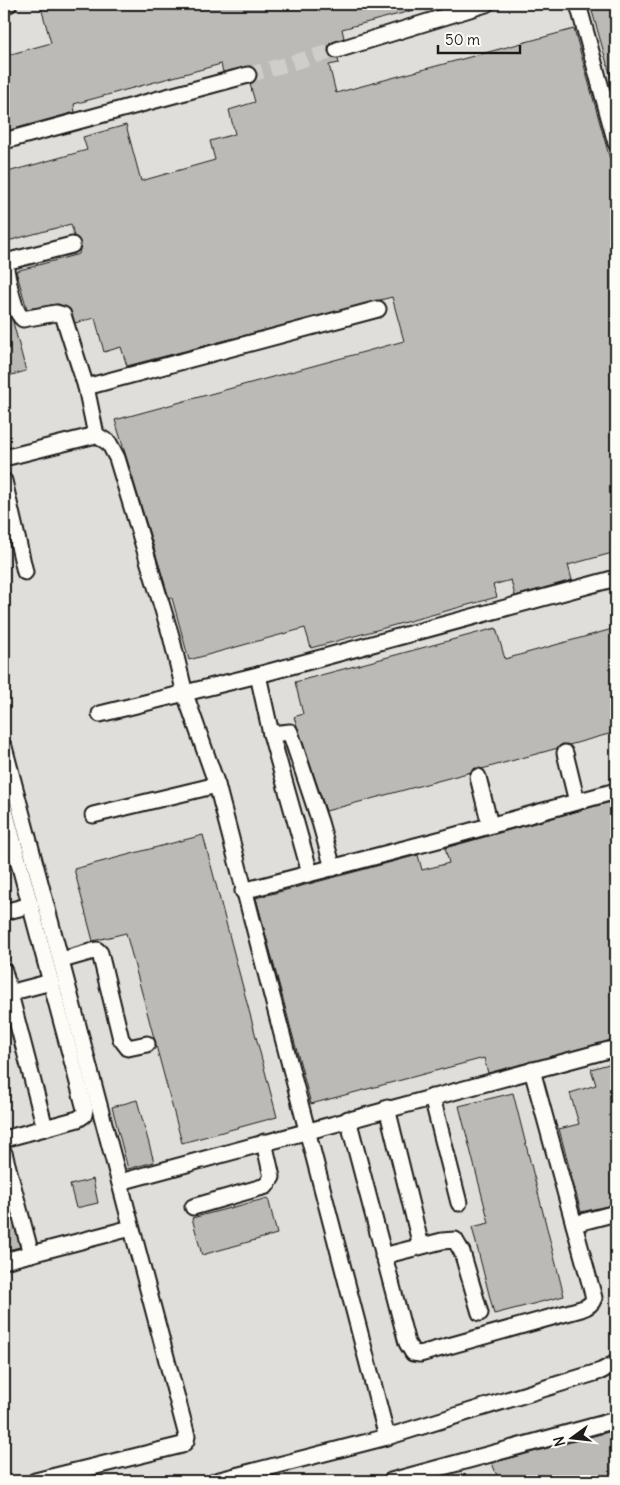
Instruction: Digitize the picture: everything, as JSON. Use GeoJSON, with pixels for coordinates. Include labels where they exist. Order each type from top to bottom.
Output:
{"type":"FeatureCollection","features":[{"type":"Feature","properties":{"kind":"lane"},"geometry":{"type":"LineString","coordinates":[[4,6],[9,4]]}},
{"type":"Feature","properties":{"kind":"lane"},"geometry":{"type":"LineString","coordinates":[[337,50],[486,4]]}},
{"type":"Feature","properties":{"kind":"lane"},"geometry":{"type":"LineString","coordinates":[[578,4],[616,143]]}},
{"type":"Feature","properties":{"kind":"lane"},"geometry":{"type":"LineString","coordinates":[[4,141],[248,75]]}},
{"type":"Feature","properties":{"kind":"lane"},"geometry":{"type":"LineString","coordinates":[[72,245],[9,261],[5,265],[19,316],[23,319],[56,312],[63,315],[71,334],[86,387],[96,434],[109,443],[116,458],[171,636],[185,694],[217,785],[243,891],[308,1129],[387,1437]]}},
{"type":"Feature","properties":{"kind":"lane"},"geometry":{"type":"LineString","coordinates":[[86,387],[378,309]]}},
{"type":"Feature","properties":{"kind":"lane"},"geometry":{"type":"LineString","coordinates":[[4,458],[96,434]]}},
{"type":"Feature","properties":{"kind":"lane"},"geometry":{"type":"LineString","coordinates":[[4,481],[25,572]]}},
{"type":"Feature","properties":{"kind":"lane"},"geometry":{"type":"LineString","coordinates":[[100,714],[258,675],[616,578]]}},
{"type":"Feature","properties":{"kind":"lane"},"geometry":{"type":"LineString","coordinates":[[258,675],[271,734],[310,873]]}},
{"type":"Feature","properties":{"kind":"lane"},"geometry":{"type":"LineString","coordinates":[[271,734],[290,732],[333,868]]}},
{"type":"Feature","properties":{"kind":"lane"},"geometry":{"type":"LineString","coordinates":[[4,747],[187,1436],[186,1441],[182,1445],[35,1481]]}},
{"type":"Feature","properties":{"kind":"lane"},"geometry":{"type":"LineString","coordinates":[[565,753],[577,802]]}},
{"type":"Feature","properties":{"kind":"lane"},"geometry":{"type":"LineString","coordinates":[[478,777],[490,825]]}},
{"type":"Feature","properties":{"kind":"lane"},"geometry":{"type":"LineString","coordinates":[[93,815],[217,785]]}},
{"type":"Feature","properties":{"kind":"lane"},"geometry":{"type":"LineString","coordinates":[[243,891],[616,791]]}},
{"type":"Feature","properties":{"kind":"lane"},"geometry":{"type":"LineString","coordinates":[[4,811],[52,982],[85,1112],[78,1119],[4,1139]]}},
{"type":"Feature","properties":{"kind":"lane"},"geometry":{"type":"LineString","coordinates":[[4,912],[30,905]]}},
{"type":"Feature","properties":{"kind":"lane"},"geometry":{"type":"LineString","coordinates":[[62,960],[97,950],[100,953],[121,1039],[128,1048],[147,1044]]}},
{"type":"Feature","properties":{"kind":"lane"},"geometry":{"type":"LineString","coordinates":[[4,971],[45,1128]]}},
{"type":"Feature","properties":{"kind":"lane"},"geometry":{"type":"LineString","coordinates":[[9,993],[52,982]]}},
{"type":"Feature","properties":{"kind":"lane"},"geometry":{"type":"LineString","coordinates":[[120,1182],[308,1129],[616,1048]]}},
{"type":"Feature","properties":{"kind":"lane"},"geometry":{"type":"LineString","coordinates":[[348,1119],[408,1347],[416,1355],[420,1354],[590,1305],[594,1298],[532,1070]]}},
{"type":"Feature","properties":{"kind":"lane"},"geometry":{"type":"LineString","coordinates":[[432,1097],[459,1203]]}},
{"type":"Feature","properties":{"kind":"lane"},"geometry":{"type":"LineString","coordinates":[[387,1108],[421,1246]]}},
{"type":"Feature","properties":{"kind":"lane"},"geometry":{"type":"LineString","coordinates":[[193,1207],[266,1186],[272,1177],[264,1142]]}},
{"type":"Feature","properties":{"kind":"lane"},"geometry":{"type":"LineString","coordinates":[[4,1153],[31,1254]]}},
{"type":"Feature","properties":{"kind":"lane"},"geometry":{"type":"LineString","coordinates":[[574,1224],[616,1213]]}},
{"type":"Feature","properties":{"kind":"lane"},"geometry":{"type":"LineString","coordinates":[[4,1261],[131,1228]]}},
{"type":"Feature","properties":{"kind":"lane"},"geometry":{"type":"LineString","coordinates":[[383,1256],[442,1241],[455,1240],[462,1252],[480,1313]]}},
{"type":"Feature","properties":{"kind":"lane"},"geometry":{"type":"LineString","coordinates":[[216,1481],[387,1437],[609,1370],[616,1363]]}},
{"type":"Feature","properties":{"kind":"lane"},"geometry":{"type":"LineString","coordinates":[[391,1481],[616,1420]]}},
{"type":"Feature","properties":{"kind":"shaded area"},"geometry":{"type":"Polygon","coordinates":[[[4,4],[616,4],[616,1481],[4,1481],[4,4]]]}},
{"type":"Feature","properties":{"kind":"building"},"geometry":{"type":"Polygon","coordinates":[[[40,4],[425,4],[426,7],[342,29],[344,38],[330,43],[328,48],[330,56],[338,59],[339,63],[329,65],[336,93],[574,29],[616,181],[616,552],[568,565],[572,580],[515,596],[511,580],[493,585],[497,597],[311,648],[305,628],[189,660],[172,598],[169,598],[115,420],[404,341],[392,297],[127,366],[121,347],[104,352],[95,318],[75,323],[70,309],[58,304],[27,309],[16,271],[79,254],[81,243],[74,236],[71,224],[4,242],[4,173],[87,150],[83,137],[126,125],[141,181],[215,160],[210,141],[235,134],[229,110],[255,102],[250,84],[257,77],[257,72],[251,66],[223,72],[221,64],[74,104],[75,112],[7,131],[4,121],[4,56],[51,43],[40,4]]]}},
{"type":"Feature","properties":{"kind":"building"},"geometry":{"type":"Polygon","coordinates":[[[590,4],[616,4],[616,87],[614,88],[590,4]]]}},
{"type":"Feature","properties":{"kind":"building"},"geometry":{"type":"Polygon","coordinates":[[[4,302],[13,322],[26,371],[8,376],[4,359],[4,302]]]}},
{"type":"Feature","properties":{"kind":"building"},"geometry":{"type":"Polygon","coordinates":[[[496,628],[505,659],[616,628],[616,732],[569,745],[562,744],[558,748],[482,769],[475,768],[471,772],[326,811],[294,717],[303,714],[295,682],[496,628]]]}},
{"type":"Feature","properties":{"kind":"building"},"geometry":{"type":"Polygon","coordinates":[[[614,801],[616,812],[616,1039],[488,1073],[484,1058],[311,1104],[256,898],[418,855],[422,870],[449,863],[445,848],[614,801]]]}},
{"type":"Feature","properties":{"kind":"building"},"geometry":{"type":"Polygon","coordinates":[[[203,835],[277,1117],[182,1143],[126,933],[93,941],[74,869],[203,835]]]}},
{"type":"Feature","properties":{"kind":"building"},"geometry":{"type":"Polygon","coordinates":[[[616,1062],[616,1204],[581,1212],[559,1129],[579,1124],[570,1093],[596,1085],[591,1069],[616,1062]]]}},
{"type":"Feature","properties":{"kind":"building"},"geometry":{"type":"Polygon","coordinates":[[[513,1093],[564,1296],[494,1314],[472,1227],[489,1223],[459,1106],[513,1093]]]}},
{"type":"Feature","properties":{"kind":"building"},"geometry":{"type":"Polygon","coordinates":[[[137,1100],[154,1162],[128,1169],[112,1107],[137,1100]]]}},
{"type":"Feature","properties":{"kind":"building"},"geometry":{"type":"Polygon","coordinates":[[[93,1179],[98,1203],[76,1208],[70,1185],[93,1179]]]}},
{"type":"Feature","properties":{"kind":"building"},"geometry":{"type":"Polygon","coordinates":[[[4,1189],[20,1247],[4,1251],[4,1189]]]}},
{"type":"Feature","properties":{"kind":"building"},"geometry":{"type":"Polygon","coordinates":[[[268,1198],[277,1234],[202,1255],[192,1218],[268,1198]]]}},
{"type":"Feature","properties":{"kind":"building"},"geometry":{"type":"Polygon","coordinates":[[[616,1430],[616,1481],[499,1481],[492,1463],[616,1430]]]}},
{"type":"Feature","properties":{"kind":"tunnel"},"geometry":{"type":"LineString","coordinates":[[248,75],[337,50]]}}]}
